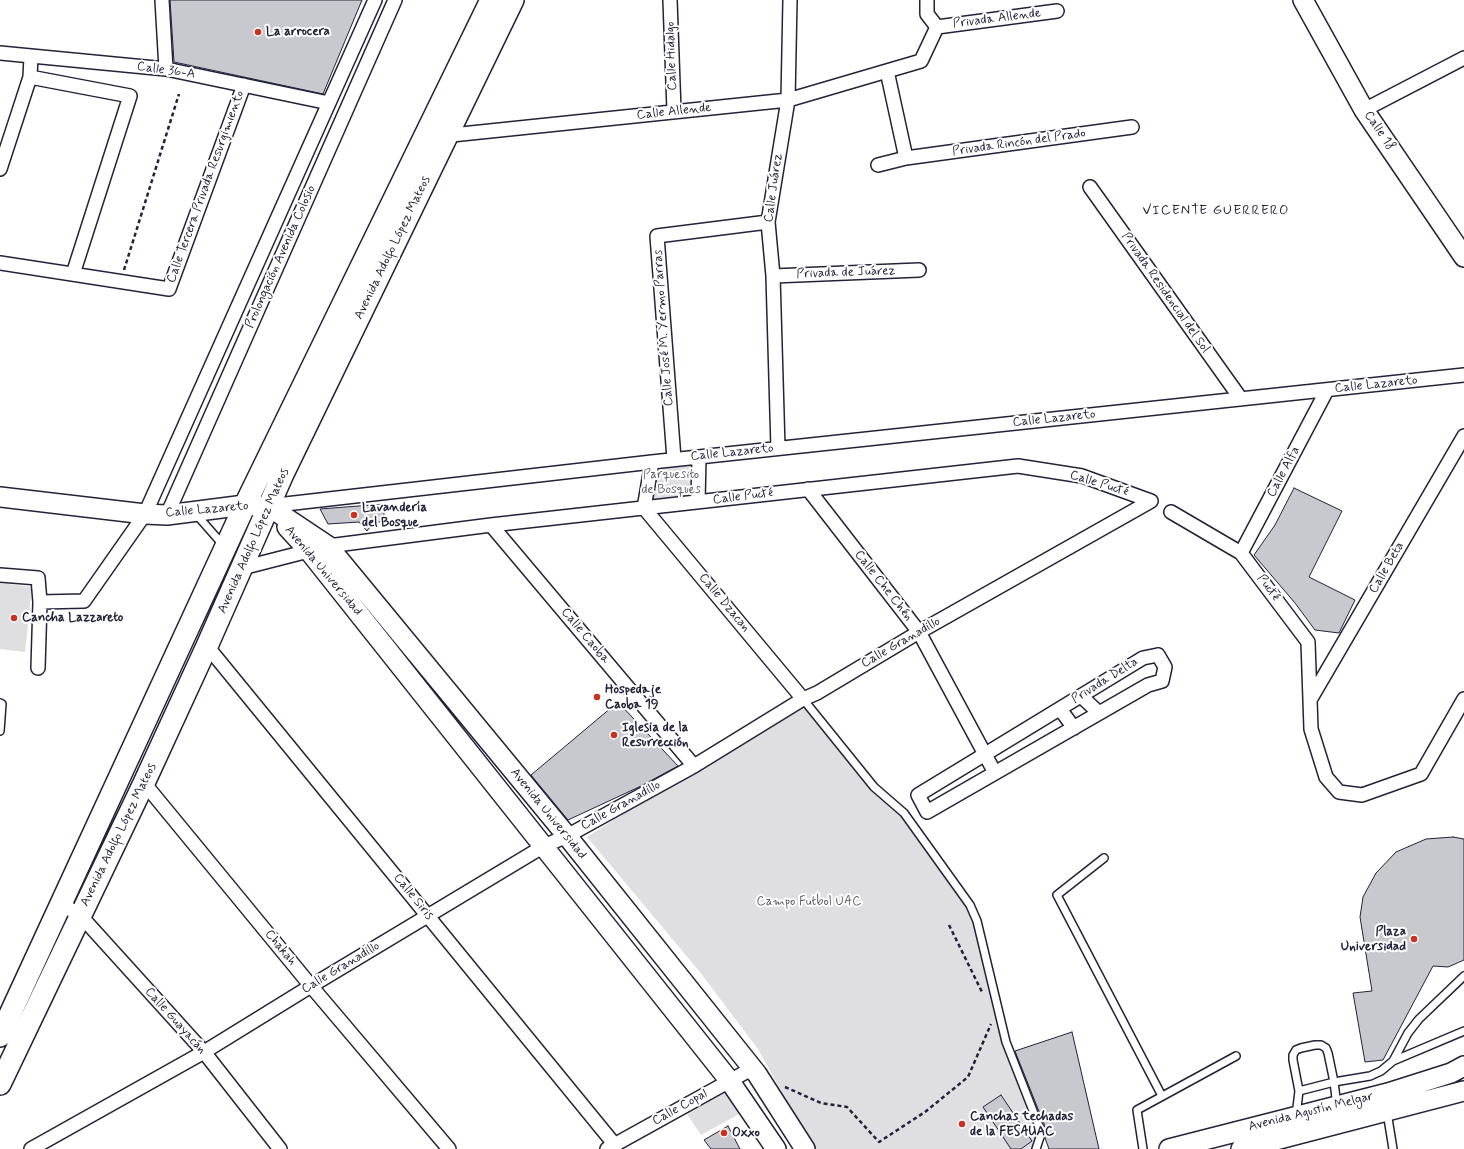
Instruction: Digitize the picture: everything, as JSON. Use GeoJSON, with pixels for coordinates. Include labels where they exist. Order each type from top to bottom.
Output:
{"type":"FeatureCollection","features":[{"type":"Feature","properties":{"kind":"main road","name":"Avenida Adolfo López Mateos"},"geometry":{"type":"LineString","coordinates":[[0,1036],[245,505],[491,0]]}},
{"type":"Feature","properties":{"kind":"main road","name":"Avenida Adolfo López Mateos"},"geometry":{"type":"LineString","coordinates":[[0,1084],[144,783],[242,568],[268,506],[513,0]]}},
{"type":"Feature","properties":{"kind":"street"},"geometry":{"type":"LineString","coordinates":[[162,0],[166,69]]}},
{"type":"Feature","properties":{"kind":"street"},"geometry":{"type":"LineString","coordinates":[[40,602],[84,601],[145,514],[375,0]]}},
{"type":"Feature","properties":{"kind":"street","name":"Prolongación Avenida Colosio"},"geometry":{"type":"LineString","coordinates":[[166,515],[395,0]]}},
{"type":"Feature","properties":{"kind":"street","name":"Calle Hidalgo"},"geometry":{"type":"LineString","coordinates":[[670,0],[674,112]]}},
{"type":"Feature","properties":{"kind":"street","name":"Calle Juárez"},"geometry":{"type":"LineString","coordinates":[[778,448],[773,276],[768,222],[788,100],[790,0]]}},
{"type":"Feature","properties":{"kind":"street"},"geometry":{"type":"LineString","coordinates":[[927,0],[928,14],[937,26]]}},
{"type":"Feature","properties":{"kind":"street","name":"Calle 18"},"geometry":{"type":"LineString","coordinates":[[1303,0],[1364,110],[1464,257]]}},
{"type":"Feature","properties":{"kind":"street","name":"Privada Allende"},"geometry":{"type":"LineString","coordinates":[[937,26],[1057,11]]}},
{"type":"Feature","properties":{"kind":"street","name":"Calle Allende"},"geometry":{"type":"LineString","coordinates":[[422,140],[448,135],[788,100],[921,62],[937,26]]}},
{"type":"Feature","properties":{"kind":"street","name":"Calle 36-A"},"geometry":{"type":"LineString","coordinates":[[0,53],[166,69],[329,103]]}},
{"type":"Feature","properties":{"kind":"street"},"geometry":{"type":"LineString","coordinates":[[0,168],[30,77],[31,56]]}},
{"type":"Feature","properties":{"kind":"street"},"geometry":{"type":"LineString","coordinates":[[1364,110],[1464,58]]}},
{"type":"Feature","properties":{"kind":"street"},"geometry":{"type":"LineString","coordinates":[[887,71],[906,158]]}},
{"type":"Feature","properties":{"kind":"street"},"geometry":{"type":"LineString","coordinates":[[30,77],[130,96],[73,274]]}},
{"type":"Feature","properties":{"kind":"street","name":"Calle Tercera Privada Resurgimiento"},"geometry":{"type":"LineString","coordinates":[[121,282],[169,289],[244,85]]}},
{"type":"Feature","properties":{"kind":"street","name":"Privada Rincón del Prado"},"geometry":{"type":"LineString","coordinates":[[878,165],[906,158],[1132,127]]}},
{"type":"Feature","properties":{"kind":"street","name":"Privada Residencial del Sol"},"geometry":{"type":"LineString","coordinates":[[1090,186],[1241,399]]}},
{"type":"Feature","properties":{"kind":"street","name":"Calle José M. Yermo Parras"},"geometry":{"type":"LineString","coordinates":[[674,460],[657,236],[768,222]]}},
{"type":"Feature","properties":{"kind":"street"},"geometry":{"type":"LineString","coordinates":[[0,264],[121,282]]}},
{"type":"Feature","properties":{"kind":"street","name":"Privada de Juárez"},"geometry":{"type":"LineString","coordinates":[[773,276],[919,270]]}},
{"type":"Feature","properties":{"kind":"street","name":"Calle Lazareto"},"geometry":{"type":"LineString","coordinates":[[0,497],[145,514],[166,515],[245,505],[268,506],[778,448],[1464,376]]}},
{"type":"Feature","properties":{"kind":"street","name":"Calle Alfa"},"geometry":{"type":"LineString","coordinates":[[1241,553],[1327,390]]}},
{"type":"Feature","properties":{"kind":"street","name":"Calle Beta"},"geometry":{"type":"LineString","coordinates":[[1310,700],[1464,436]]}},
{"type":"Feature","properties":{"kind":"street"},"geometry":{"type":"LineString","coordinates":[[698,502],[699,457]]}},
{"type":"Feature","properties":{"kind":"street"},"geometry":{"type":"LineString","coordinates":[[644,508],[652,462]]}},
{"type":"Feature","properties":{"kind":"street","name":"Calle Pucté"},"geometry":{"type":"LineString","coordinates":[[242,568],[328,546],[491,525],[1018,466],[1082,476],[1151,501]]}},
{"type":"Feature","properties":{"kind":"street","name":"Calle Che Chén"},"geometry":{"type":"LineString","coordinates":[[808,489],[919,632],[995,773]]}},
{"type":"Feature","properties":{"kind":"street","name":"Calle Granadillo"},"geometry":{"type":"LineString","coordinates":[[31,1149],[204,1052],[544,846],[567,836],[694,766],[803,699],[817,693],[919,632],[1151,501]]}},
{"type":"Feature","properties":{"kind":"street","name":"Avenida Universidad"},"geometry":{"type":"LineString","coordinates":[[268,506],[328,546],[567,836],[755,1071],[805,1149]]}},
{"type":"Feature","properties":{"kind":"street","name":"Avenida Universidad"},"geometry":{"type":"LineString","coordinates":[[268,506],[308,551],[729,1080],[776,1149]]}},
{"type":"Feature","properties":{"kind":"street","name":"Calle Dzacan"},"geometry":{"type":"LineString","coordinates":[[644,508],[803,699]]}},
{"type":"Feature","properties":{"kind":"street","name":"Pucté"},"geometry":{"type":"LineString","coordinates":[[1171,512],[1241,553],[1308,642],[1311,729],[1326,777],[1339,792],[1362,795],[1421,774],[1464,699]]}},
{"type":"Feature","properties":{"kind":"street","name":"Calle Caoba"},"geometry":{"type":"LineString","coordinates":[[491,525],[694,766]]}},
{"type":"Feature","properties":{"kind":"street"},"geometry":{"type":"LineString","coordinates":[[0,576],[38,578],[40,602],[38,668]]}},
{"type":"Feature","properties":{"kind":"street","name":"Calle Siris"},"geometry":{"type":"LineString","coordinates":[[207,646],[428,915],[612,1148]]}},
{"type":"Feature","properties":{"kind":"street","name":"Privada Delta"},"geometry":{"type":"LineString","coordinates":[[1158,655],[1165,667],[1162,681],[1148,685],[927,812],[918,795],[1060,709],[1143,658],[1158,655]]}},
{"type":"Feature","properties":{"kind":"street"},"geometry":{"type":"LineString","coordinates":[[1081,696],[1099,713]]}},
{"type":"Feature","properties":{"kind":"street"},"geometry":{"type":"LineString","coordinates":[[1060,709],[1074,728]]}},
{"type":"Feature","properties":{"kind":"street","name":"Chakah"},"geometry":{"type":"LineString","coordinates":[[144,783],[311,986],[448,1149]]}},
{"type":"Feature","properties":{"kind":"street","name":"Calle Guayacán"},"geometry":{"type":"LineString","coordinates":[[61,904],[80,915],[204,1052],[280,1149]]}},
{"type":"Feature","properties":{"kind":"street","name":"Avenida Agustín Melgar"},"geometry":{"type":"LineString","coordinates":[[1169,1149],[1388,1093],[1458,1070]]}},
{"type":"Feature","properties":{"kind":"street","name":"Calle Copal"},"geometry":{"type":"LineString","coordinates":[[612,1148],[729,1080],[755,1071]]}},
{"type":"Feature","properties":{"kind":"street","name":"Avenida Agustín Melgar"},"geometry":{"type":"LineString","coordinates":[[1242,1149],[1285,1140],[1464,1091]]}},
{"type":"Feature","properties":{"kind":"lane"},"geometry":{"type":"LineString","coordinates":[[194,511],[225,548]]}},
{"type":"Feature","properties":{"kind":"lane"},"geometry":{"type":"LineString","coordinates":[[803,699],[874,787],[904,813],[970,905],[978,921],[1006,1042],[1039,1126],[1041,1134],[1036,1149]]}},
{"type":"Feature","properties":{"kind":"lane"},"geometry":{"type":"LineString","coordinates":[[0,703],[2,704],[0,731]]}},
{"type":"Feature","properties":{"kind":"lane"},"geometry":{"type":"LineString","coordinates":[[1104,858],[1057,895],[1162,1096]]}},
{"type":"Feature","properties":{"kind":"lane"},"geometry":{"type":"LineString","coordinates":[[1393,1061],[1408,1033],[1419,1019],[1464,976]]}},
{"type":"Feature","properties":{"kind":"lane"},"geometry":{"type":"LineString","coordinates":[[1299,1091],[1334,1082],[1370,1076],[1381,1071],[1393,1061],[1464,1030]]}},
{"type":"Feature","properties":{"kind":"lane"},"geometry":{"type":"LineString","coordinates":[[1296,1116],[1299,1091],[1293,1055],[1296,1050],[1301,1048],[1321,1045],[1326,1048],[1334,1082],[1337,1106]]}},
{"type":"Feature","properties":{"kind":"lane"},"geometry":{"type":"LineString","coordinates":[[1144,1149],[1137,1110],[1236,1056]]}},
{"type":"Feature","properties":{"kind":"lane"},"geometry":{"type":"LineString","coordinates":[[1387,1112],[1393,1149]]}},
{"type":"Feature","properties":{"kind":"path"},"geometry":{"type":"LineString","coordinates":[[121,282],[179,94]]}},
{"type":"Feature","properties":{"kind":"path"},"geometry":{"type":"LineString","coordinates":[[949,925],[984,995]]}},
{"type":"Feature","properties":{"kind":"path"},"geometry":{"type":"LineString","coordinates":[[755,1071],[821,1104],[847,1108],[879,1142],[925,1112],[968,1077],[991,1023]]}},
{"type":"Feature","properties":{"kind":"green space","name":"Parquesito de Bosques"},"geometry":{"type":"Polygon","coordinates":[[[697,459],[696,500],[647,505],[654,464],[697,459]]]}},
{"type":"Feature","properties":{"kind":"green space","name":"Cancha Lazzareto"},"geometry":{"type":"Polygon","coordinates":[[[0,583],[32,587],[25,652],[0,649],[0,583]]]}},
{"type":"Feature","properties":{"kind":"green space","name":"Campo Futbol UAC"},"geometry":{"type":"Polygon","coordinates":[[[803,699],[874,787],[904,813],[970,905],[1006,1042],[1039,1126],[1037,1149],[813,1149],[758,1049],[699,971],[587,837],[803,699]]]}},
{"type":"Feature","properties":{"kind":"green space"},"geometry":{"type":"Polygon","coordinates":[[[728,1091],[741,1113],[701,1135],[687,1114],[728,1091]]]}},
{"type":"Feature","properties":{"kind":"building","name":"La arrocera"},"geometry":{"type":"Polygon","coordinates":[[[170,0],[362,0],[323,94],[174,62],[170,0]]]}},
{"type":"Feature","properties":{"kind":"building"},"geometry":{"type":"Polygon","coordinates":[[[1294,488],[1342,511],[1309,577],[1355,600],[1339,633],[1315,630],[1295,603],[1254,555],[1275,525],[1294,488]]]}},
{"type":"Feature","properties":{"kind":"building","name":"Lavandería del Bosque"},"geometry":{"type":"Polygon","coordinates":[[[384,504],[384,521],[373,523],[367,531],[359,522],[328,524],[320,509],[384,504]]]}},
{"type":"Feature","properties":{"kind":"building","name":"Iglesia de la Resurrección"},"geometry":{"type":"Polygon","coordinates":[[[618,702],[678,766],[639,787],[568,820],[531,775],[618,702]]]}},
{"type":"Feature","properties":{"kind":"building","name":"Plaza Universidad"},"geometry":{"type":"Polygon","coordinates":[[[1453,837],[1464,839],[1464,960],[1448,967],[1433,966],[1383,1060],[1365,1062],[1353,993],[1372,991],[1360,917],[1363,897],[1376,873],[1396,852],[1426,839],[1453,837]]]}},
{"type":"Feature","properties":{"kind":"building"},"geometry":{"type":"Polygon","coordinates":[[[1072,1032],[1099,1149],[1049,1149],[1045,1138],[1046,1133],[1044,1124],[1015,1051],[1072,1032]]]}},
{"type":"Feature","properties":{"kind":"building"},"geometry":{"type":"Polygon","coordinates":[[[1001,1095],[1032,1141],[1021,1149],[1011,1149],[983,1107],[1001,1095]]]}},
{"type":"Feature","properties":{"kind":"building","name":"Oxxo"},"geometry":{"type":"Polygon","coordinates":[[[728,1126],[740,1149],[711,1149],[704,1140],[728,1126]]]}},
{"type":"Feature","properties":{"kind":"place","name":"La arrocera"},"geometry":{"type":"Point","coordinates":[258,32]}},
{"type":"Feature","properties":{"kind":"place","name":"Lavandería del Bosque"},"geometry":{"type":"Point","coordinates":[354,515]}},
{"type":"Feature","properties":{"kind":"place","name":"Cancha Lazzareto"},"geometry":{"type":"Point","coordinates":[14,618]}},
{"type":"Feature","properties":{"kind":"place","name":"Hospedaje Caoba 19"},"geometry":{"type":"Point","coordinates":[597,697]}},
{"type":"Feature","properties":{"kind":"place","name":"Iglesia de la Resurrección"},"geometry":{"type":"Point","coordinates":[614,735]}},
{"type":"Feature","properties":{"kind":"place","name":"Plaza Universidad"},"geometry":{"type":"Point","coordinates":[1414,939]}},
{"type":"Feature","properties":{"kind":"place","name":"Canchas techadas de la FESAUAC"},"geometry":{"type":"Point","coordinates":[962,1124]}},
{"type":"Feature","properties":{"kind":"place","name":"Oxxo"},"geometry":{"type":"Point","coordinates":[724,1133]}},
{"type":"Feature","properties":{"kind":"district","name":"VICENTE GUERRERO"},"geometry":{"type":"Point","coordinates":[1216,211]}}]}
